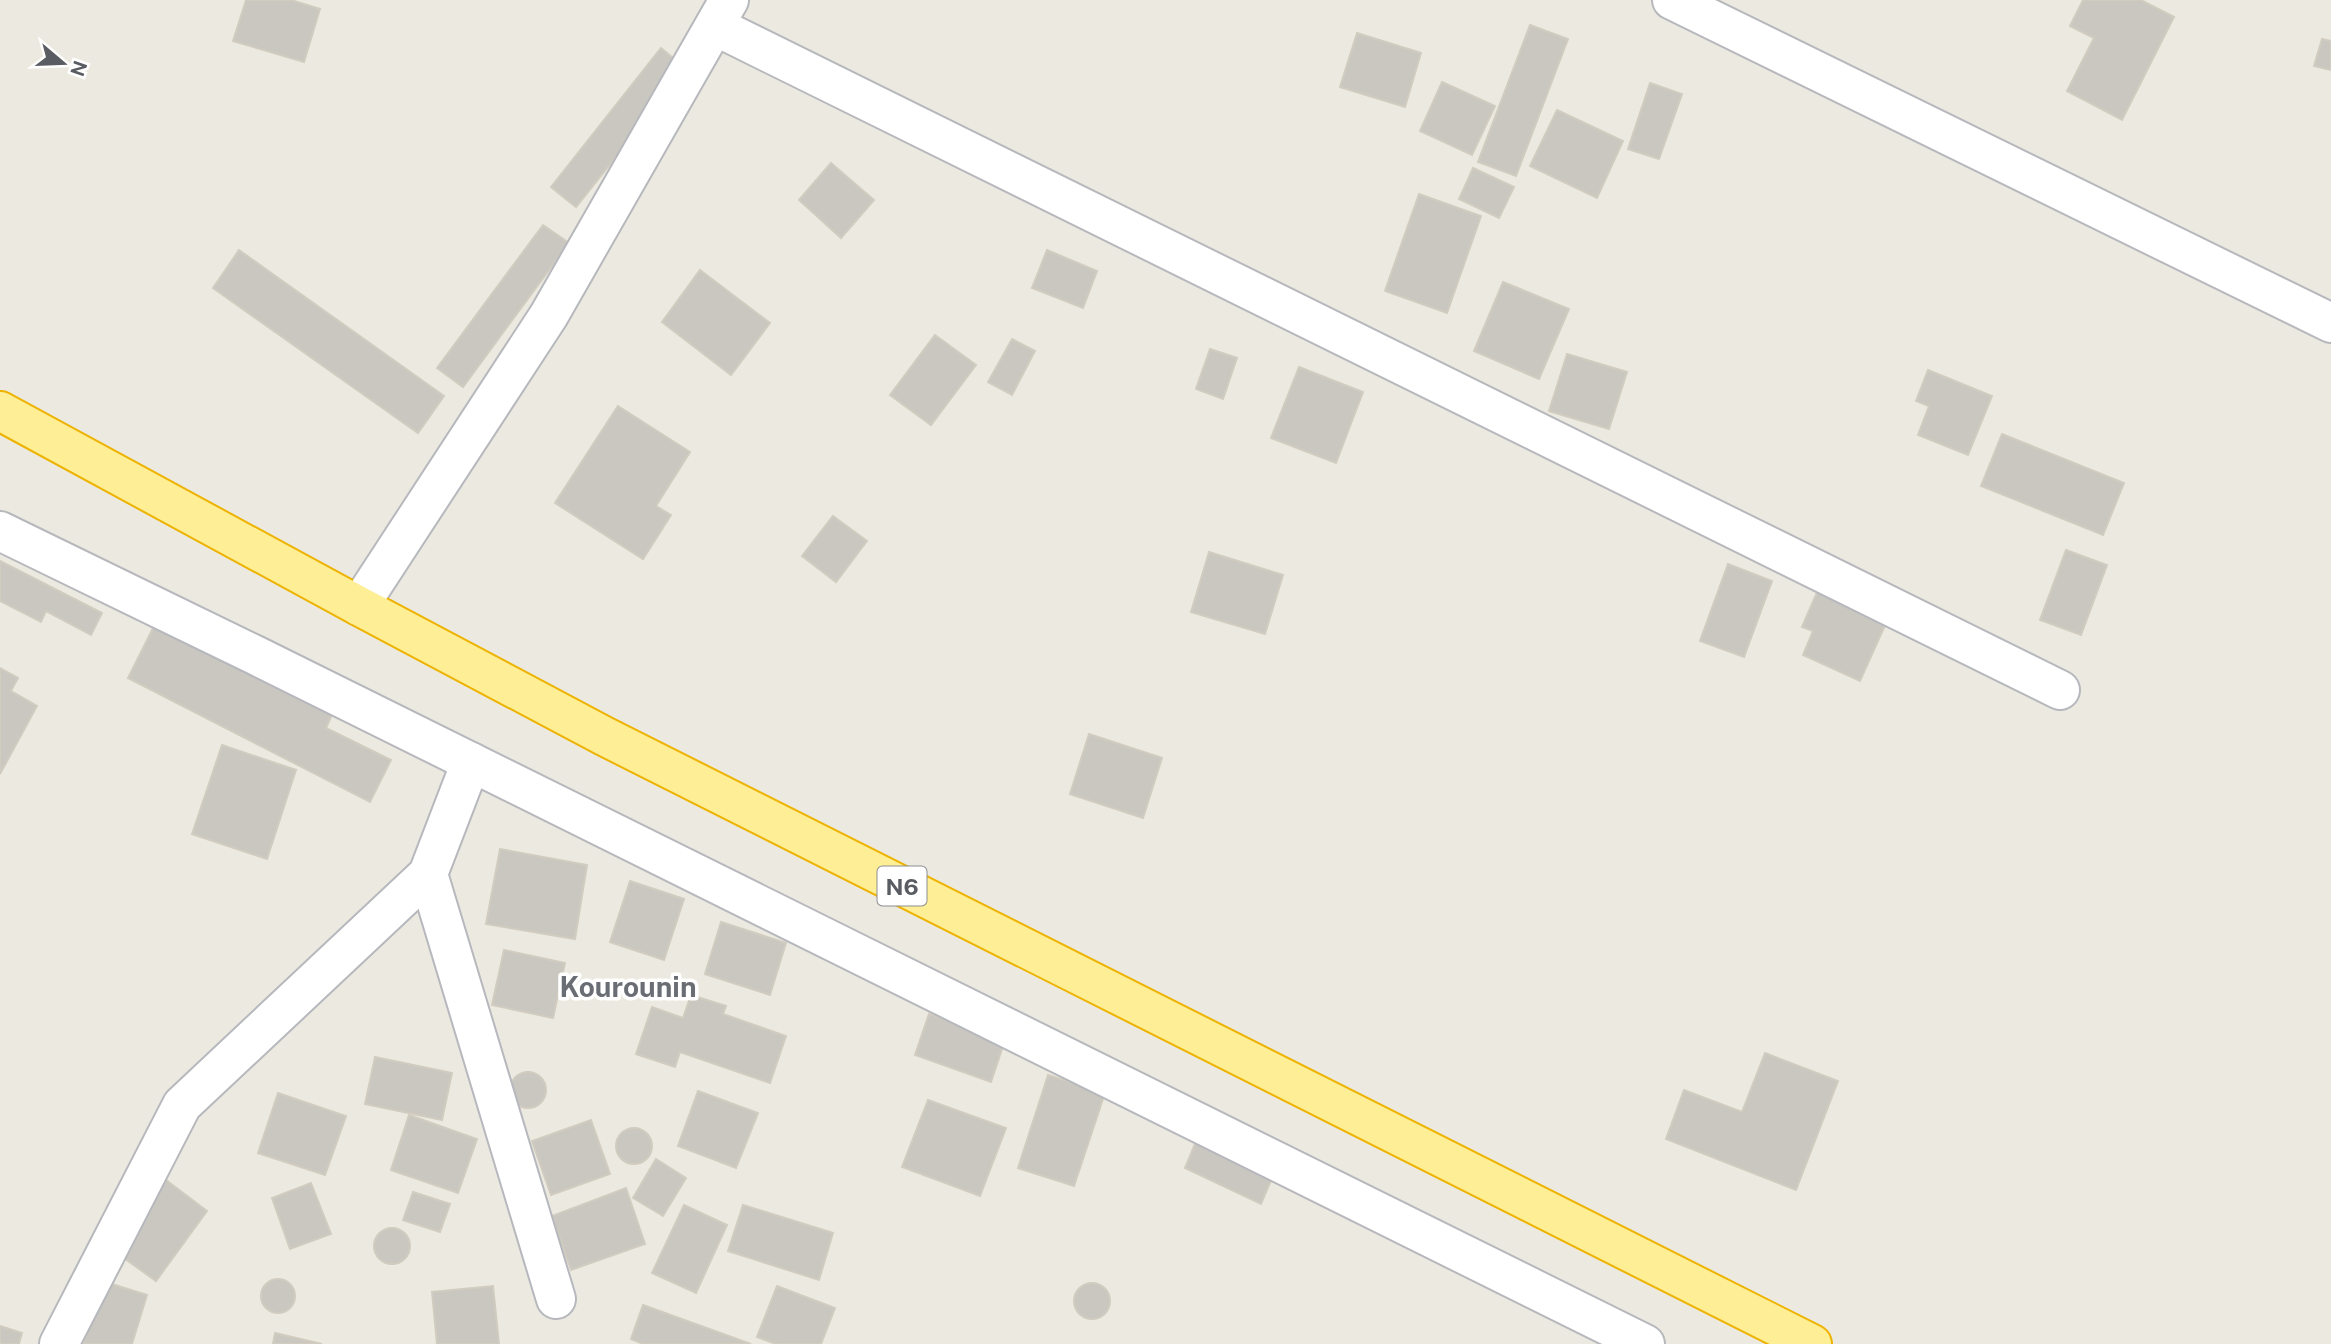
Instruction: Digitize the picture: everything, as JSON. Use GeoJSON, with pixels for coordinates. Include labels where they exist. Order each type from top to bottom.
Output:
{"type":"FeatureCollection","features":[{"type":"Feature","properties":{"kind":"highway","name":"N6"},"geometry":{"type":"LineString","coordinates":[[0,411],[604,736],[1812,1344]]}},
{"type":"Feature","properties":{"kind":"street"},"geometry":{"type":"LineString","coordinates":[[1672,0],[2331,323]]}},
{"type":"Feature","properties":{"kind":"street"},"geometry":{"type":"LineString","coordinates":[[359,606],[550,314],[722,13],[2060,690]]}},
{"type":"Feature","properties":{"kind":"street"},"geometry":{"type":"LineString","coordinates":[[0,531],[1645,1344]]}},
{"type":"Feature","properties":{"kind":"street"},"geometry":{"type":"LineString","coordinates":[[59,1344],[182,1105],[428,874],[471,762]]}},
{"type":"Feature","properties":{"kind":"street"},"geometry":{"type":"LineString","coordinates":[[428,874],[556,1299]]}},
{"type":"Feature","properties":{"kind":"building"},"geometry":{"type":"Polygon","coordinates":[[[246,0],[291,0],[320,9],[304,62],[233,41],[246,0]]]}},
{"type":"Feature","properties":{"kind":"building"},"geometry":{"type":"Polygon","coordinates":[[[2083,0],[2141,0],[2174,17],[2122,120],[2067,91],[2094,38],[2070,26],[2083,0]]]}},
{"type":"Feature","properties":{"kind":"building"},"geometry":{"type":"Polygon","coordinates":[[[1530,25],[1568,39],[1516,176],[1478,162],[1530,25]]]}},
{"type":"Feature","properties":{"kind":"building"},"geometry":{"type":"Polygon","coordinates":[[[1357,33],[1421,53],[1405,107],[1340,87],[1357,33]]]}},
{"type":"Feature","properties":{"kind":"building"},"geometry":{"type":"Polygon","coordinates":[[[2322,39],[2331,41],[2331,70],[2314,66],[2322,39]]]}},
{"type":"Feature","properties":{"kind":"building"},"geometry":{"type":"Polygon","coordinates":[[[661,48],[686,69],[576,207],[551,187],[661,48]]]}},
{"type":"Feature","properties":{"kind":"building"},"geometry":{"type":"Polygon","coordinates":[[[1442,82],[1495,106],[1472,155],[1420,131],[1442,82]]]}},
{"type":"Feature","properties":{"kind":"building"},"geometry":{"type":"Polygon","coordinates":[[[1650,83],[1682,94],[1659,159],[1628,149],[1650,83]]]}},
{"type":"Feature","properties":{"kind":"building"},"geometry":{"type":"Polygon","coordinates":[[[1557,110],[1623,141],[1597,198],[1530,166],[1557,110]]]}},
{"type":"Feature","properties":{"kind":"building"},"geometry":{"type":"Polygon","coordinates":[[[831,163],[874,200],[841,238],[799,200],[831,163]]]}},
{"type":"Feature","properties":{"kind":"building"},"geometry":{"type":"Polygon","coordinates":[[[1473,168],[1514,187],[1499,218],[1459,199],[1473,168]]]}},
{"type":"Feature","properties":{"kind":"building"},"geometry":{"type":"Polygon","coordinates":[[[1419,194],[1481,216],[1447,313],[1385,291],[1419,194]]]}},
{"type":"Feature","properties":{"kind":"building"},"geometry":{"type":"Polygon","coordinates":[[[543,225],[569,243],[463,387],[437,368],[543,225]]]}},
{"type":"Feature","properties":{"kind":"building"},"geometry":{"type":"Polygon","coordinates":[[[239,250],[444,396],[418,433],[213,288],[239,250]]]}},
{"type":"Feature","properties":{"kind":"building"},"geometry":{"type":"Polygon","coordinates":[[[1047,250],[1097,271],[1083,308],[1032,288],[1047,250]]]}},
{"type":"Feature","properties":{"kind":"building"},"geometry":{"type":"Polygon","coordinates":[[[700,270],[770,323],[731,375],[662,322],[700,270]]]}},
{"type":"Feature","properties":{"kind":"building"},"geometry":{"type":"Polygon","coordinates":[[[1503,282],[1569,309],[1539,379],[1474,351],[1503,282]]]}},
{"type":"Feature","properties":{"kind":"building"},"geometry":{"type":"Polygon","coordinates":[[[935,335],[976,365],[931,425],[890,395],[935,335]]]}},
{"type":"Feature","properties":{"kind":"building"},"geometry":{"type":"Polygon","coordinates":[[[1012,339],[1035,351],[1012,395],[988,382],[1012,339]]]}},
{"type":"Feature","properties":{"kind":"building"},"geometry":{"type":"Polygon","coordinates":[[[1210,349],[1237,358],[1223,399],[1196,389],[1210,349]]]}},
{"type":"Feature","properties":{"kind":"building"},"geometry":{"type":"Polygon","coordinates":[[[1567,354],[1627,372],[1609,429],[1549,411],[1567,354]]]}},
{"type":"Feature","properties":{"kind":"building"},"geometry":{"type":"Polygon","coordinates":[[[1299,367],[1363,392],[1336,463],[1271,438],[1299,367]]]}},
{"type":"Feature","properties":{"kind":"building"},"geometry":{"type":"Polygon","coordinates":[[[1928,370],[1992,396],[1968,455],[1918,435],[1929,406],[1916,401],[1928,370]]]}},
{"type":"Feature","properties":{"kind":"building"},"geometry":{"type":"Polygon","coordinates":[[[618,406],[690,452],[656,506],[671,515],[643,559],[555,503],[618,406]]]}},
{"type":"Feature","properties":{"kind":"building"},"geometry":{"type":"Polygon","coordinates":[[[2002,434],[2124,483],[2103,535],[1981,486],[2002,434]]]}},
{"type":"Feature","properties":{"kind":"building"},"geometry":{"type":"Polygon","coordinates":[[[833,516],[867,541],[836,582],[802,556],[833,516]]]}},
{"type":"Feature","properties":{"kind":"building"},"geometry":{"type":"Polygon","coordinates":[[[2066,550],[2107,565],[2081,635],[2040,620],[2066,550]]]}},
{"type":"Feature","properties":{"kind":"building"},"geometry":{"type":"Polygon","coordinates":[[[1209,552],[1283,575],[1265,634],[1191,612],[1209,552]]]}},
{"type":"Feature","properties":{"kind":"building"},"geometry":{"type":"Polygon","coordinates":[[[0,561],[102,613],[91,635],[46,611],[41,622],[0,601],[0,561]]]}},
{"type":"Feature","properties":{"kind":"building"},"geometry":{"type":"Polygon","coordinates":[[[1728,564],[1772,581],[1744,657],[1700,641],[1728,564]]]}},
{"type":"Feature","properties":{"kind":"building"},"geometry":{"type":"Polygon","coordinates":[[[1818,590],[1887,621],[1860,681],[1803,655],[1813,631],[1802,627],[1818,590]]]}},
{"type":"Feature","properties":{"kind":"building"},"geometry":{"type":"Polygon","coordinates":[[[159,616],[336,706],[326,728],[391,760],[370,802],[128,678],[159,616]]]}},
{"type":"Feature","properties":{"kind":"building"},"geometry":{"type":"Polygon","coordinates":[[[0,668],[18,678],[11,691],[37,706],[0,774],[0,668]]]}},
{"type":"Feature","properties":{"kind":"building"},"geometry":{"type":"Polygon","coordinates":[[[1089,734],[1162,758],[1143,818],[1070,794],[1089,734]]]}},
{"type":"Feature","properties":{"kind":"building"},"geometry":{"type":"Polygon","coordinates":[[[222,745],[296,770],[267,859],[192,834],[222,745]]]}},
{"type":"Feature","properties":{"kind":"building"},"geometry":{"type":"Polygon","coordinates":[[[500,849],[587,865],[575,939],[486,924],[500,849]]]}},
{"type":"Feature","properties":{"kind":"building"},"geometry":{"type":"Polygon","coordinates":[[[630,881],[684,899],[664,960],[610,942],[630,881]]]}},
{"type":"Feature","properties":{"kind":"building"},"geometry":{"type":"Polygon","coordinates":[[[721,922],[786,943],[770,995],[705,974],[721,922]]]}},
{"type":"Feature","properties":{"kind":"building"},"geometry":{"type":"Polygon","coordinates":[[[504,950],[565,963],[553,1018],[492,1005],[504,950]]]}},
{"type":"Feature","properties":{"kind":"building"},"geometry":{"type":"Polygon","coordinates":[[[691,995],[726,1006],[723,1014],[786,1036],[770,1083],[680,1052],[675,1067],[636,1054],[652,1007],[683,1018],[691,995]]]}},
{"type":"Feature","properties":{"kind":"building"},"geometry":{"type":"Polygon","coordinates":[[[929,1014],[1005,1040],[991,1082],[915,1055],[929,1014]]]}},
{"type":"Feature","properties":{"kind":"building"},"geometry":{"type":"Polygon","coordinates":[[[1765,1053],[1838,1081],[1796,1190],[1666,1139],[1684,1090],[1742,1112],[1765,1053]]]}},
{"type":"Feature","properties":{"kind":"building"},"geometry":{"type":"Polygon","coordinates":[[[375,1057],[452,1073],[442,1120],[365,1104],[375,1057]]]}},
{"type":"Feature","properties":{"kind":"building"},"geometry":{"type":"Polygon","coordinates":[[[528,1072],[540,1078],[546,1090],[540,1102],[528,1108],[516,1102],[510,1090],[516,1078],[528,1072]]]}},
{"type":"Feature","properties":{"kind":"building"},"geometry":{"type":"Polygon","coordinates":[[[1048,1075],[1105,1093],[1074,1186],[1018,1168],[1048,1075]]]}},
{"type":"Feature","properties":{"kind":"building"},"geometry":{"type":"Polygon","coordinates":[[[698,1091],[758,1113],[736,1168],[678,1146],[698,1091]]]}},
{"type":"Feature","properties":{"kind":"building"},"geometry":{"type":"Polygon","coordinates":[[[278,1093],[346,1116],[325,1175],[258,1153],[278,1093]]]}},
{"type":"Feature","properties":{"kind":"building"},"geometry":{"type":"Polygon","coordinates":[[[928,1100],[1006,1128],[980,1196],[902,1167],[928,1100]]]}},
{"type":"Feature","properties":{"kind":"building"},"geometry":{"type":"Polygon","coordinates":[[[409,1115],[477,1139],[458,1193],[391,1170],[409,1115]]]}},
{"type":"Feature","properties":{"kind":"building"},"geometry":{"type":"Polygon","coordinates":[[[591,1120],[610,1174],[551,1195],[532,1141],[591,1120]]]}},
{"type":"Feature","properties":{"kind":"building"},"geometry":{"type":"Polygon","coordinates":[[[634,1128],[646,1134],[652,1146],[646,1158],[634,1164],[622,1158],[616,1146],[622,1134],[634,1128]]]}},
{"type":"Feature","properties":{"kind":"building"},"geometry":{"type":"Polygon","coordinates":[[[1199,1134],[1275,1171],[1261,1204],[1185,1168],[1199,1134]]]}},
{"type":"Feature","properties":{"kind":"building"},"geometry":{"type":"Polygon","coordinates":[[[656,1159],[686,1178],[663,1216],[633,1198],[656,1159]]]}},
{"type":"Feature","properties":{"kind":"building"},"geometry":{"type":"Polygon","coordinates":[[[166,1180],[207,1211],[156,1281],[114,1251],[166,1180]]]}},
{"type":"Feature","properties":{"kind":"building"},"geometry":{"type":"Polygon","coordinates":[[[311,1183],[331,1234],[290,1249],[272,1198],[311,1183]]]}},
{"type":"Feature","properties":{"kind":"building"},"geometry":{"type":"Polygon","coordinates":[[[626,1188],[645,1244],[571,1270],[552,1216],[626,1188]]]}},
{"type":"Feature","properties":{"kind":"building"},"geometry":{"type":"Polygon","coordinates":[[[413,1192],[450,1204],[440,1232],[403,1220],[413,1192]]]}},
{"type":"Feature","properties":{"kind":"building"},"geometry":{"type":"Polygon","coordinates":[[[684,1205],[727,1225],[696,1293],[652,1273],[684,1205]]]}},
{"type":"Feature","properties":{"kind":"building"},"geometry":{"type":"Polygon","coordinates":[[[743,1205],[833,1233],[819,1280],[728,1251],[743,1205]]]}},
{"type":"Feature","properties":{"kind":"building"},"geometry":{"type":"Polygon","coordinates":[[[392,1228],[404,1234],[410,1246],[404,1258],[392,1264],[380,1258],[374,1246],[380,1234],[392,1228]]]}},
{"type":"Feature","properties":{"kind":"building"},"geometry":{"type":"Polygon","coordinates":[[[278,1279],[290,1284],[295,1296],[290,1308],[278,1313],[266,1308],[261,1296],[266,1284],[278,1279]]]}},
{"type":"Feature","properties":{"kind":"building"},"geometry":{"type":"Polygon","coordinates":[[[102,1281],[147,1295],[132,1344],[84,1344],[102,1281]]]}},
{"type":"Feature","properties":{"kind":"building"},"geometry":{"type":"Polygon","coordinates":[[[1092,1283],[1104,1289],[1110,1301],[1104,1313],[1092,1319],[1080,1313],[1074,1301],[1080,1289],[1092,1283]]]}},
{"type":"Feature","properties":{"kind":"building"},"geometry":{"type":"Polygon","coordinates":[[[493,1286],[499,1344],[437,1344],[432,1292],[493,1286]]]}},
{"type":"Feature","properties":{"kind":"building"},"geometry":{"type":"Polygon","coordinates":[[[777,1286],[835,1308],[821,1344],[776,1344],[757,1337],[777,1286]]]}},
{"type":"Feature","properties":{"kind":"building"},"geometry":{"type":"Polygon","coordinates":[[[643,1305],[751,1344],[643,1344],[631,1339],[643,1305]]]}},
{"type":"Feature","properties":{"kind":"building"},"geometry":{"type":"Polygon","coordinates":[[[0,1326],[22,1333],[19,1344],[0,1344],[0,1326]]]}},
{"type":"Feature","properties":{"kind":"building"},"geometry":{"type":"Polygon","coordinates":[[[275,1333],[322,1344],[273,1344],[275,1333]]]}},
{"type":"Feature","properties":{"kind":"district","name":"Kourounin"},"geometry":{"type":"Point","coordinates":[628,986]}}]}
